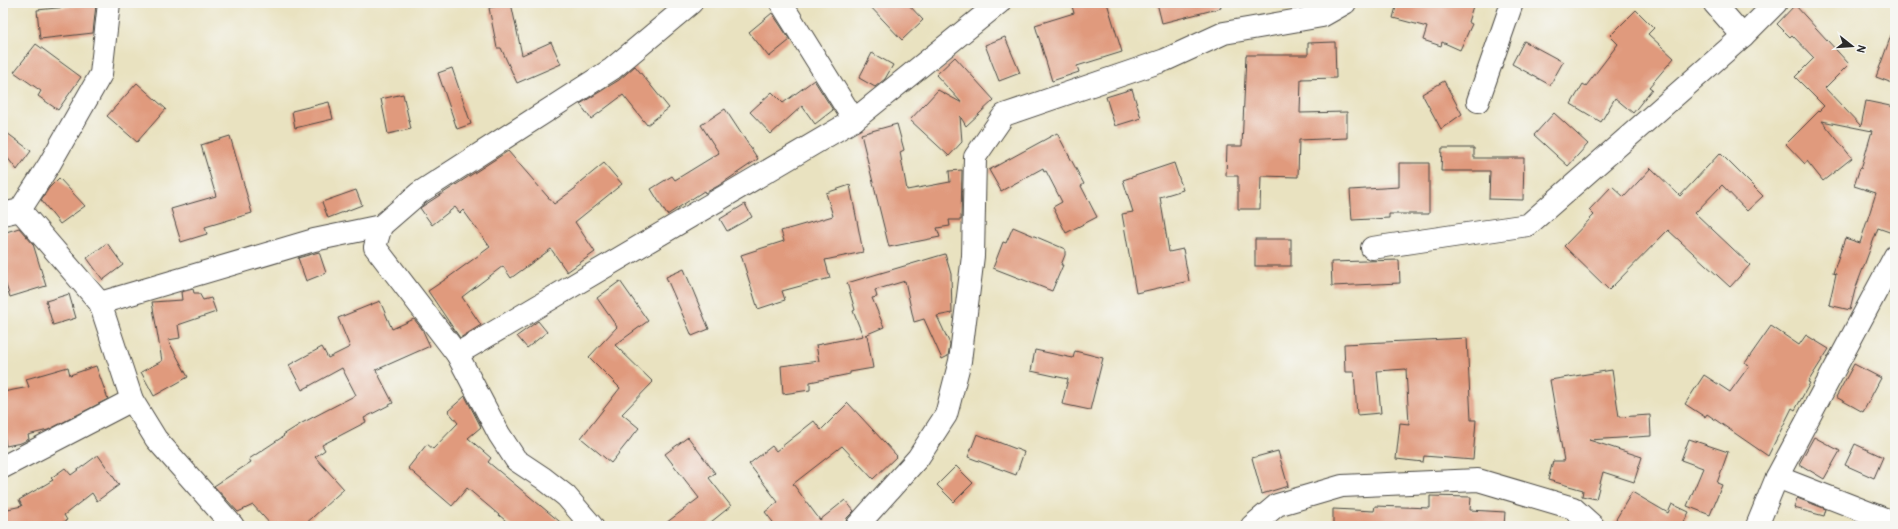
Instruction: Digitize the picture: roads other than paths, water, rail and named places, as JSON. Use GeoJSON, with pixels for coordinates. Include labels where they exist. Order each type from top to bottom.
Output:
{"type":"FeatureCollection","features":[{"type":"Feature","properties":{"kind":"street"},"geometry":{"type":"LineString","coordinates":[[108,3],[101,74],[49,165],[12,212],[100,303],[132,400],[156,439],[232,526]]}},
{"type":"Feature","properties":{"kind":"street"},"geometry":{"type":"LineString","coordinates":[[100,303],[314,240],[381,226],[419,193],[612,69],[691,3]]}},
{"type":"Feature","properties":{"kind":"street"},"geometry":{"type":"LineString","coordinates":[[781,3],[854,120]]}},
{"type":"Feature","properties":{"kind":"street"},"geometry":{"type":"LineString","coordinates":[[457,354],[854,120],[999,3]]}},
{"type":"Feature","properties":{"kind":"street"},"geometry":{"type":"LineString","coordinates":[[857,526],[918,458],[946,415],[960,361],[973,256],[975,157],[1004,115],[1165,60],[1224,33],[1322,16],[1345,3]]}},
{"type":"Feature","properties":{"kind":"street"},"geometry":{"type":"LineString","coordinates":[[1478,101],[1512,3]]}},
{"type":"Feature","properties":{"kind":"street"},"geometry":{"type":"LineString","coordinates":[[1714,3],[1743,36]]}},
{"type":"Feature","properties":{"kind":"street"},"geometry":{"type":"LineString","coordinates":[[1372,248],[1528,225],[1743,36],[1776,3]]}},
{"type":"Feature","properties":{"kind":"street"},"geometry":{"type":"LineString","coordinates":[[381,226],[375,247],[457,354],[499,434],[516,460],[566,496],[592,526]]}},
{"type":"Feature","properties":{"kind":"street"},"geometry":{"type":"LineString","coordinates":[[1756,526],[1777,477],[1895,256]]}},
{"type":"Feature","properties":{"kind":"street"},"geometry":{"type":"LineString","coordinates":[[3,467],[132,400]]}},
{"type":"Feature","properties":{"kind":"street"},"geometry":{"type":"LineString","coordinates":[[1777,477],[1895,523]]}},
{"type":"Feature","properties":{"kind":"street"},"geometry":{"type":"LineString","coordinates":[[1252,526],[1277,505],[1342,486],[1478,480],[1573,508],[1593,526]]}}]}
